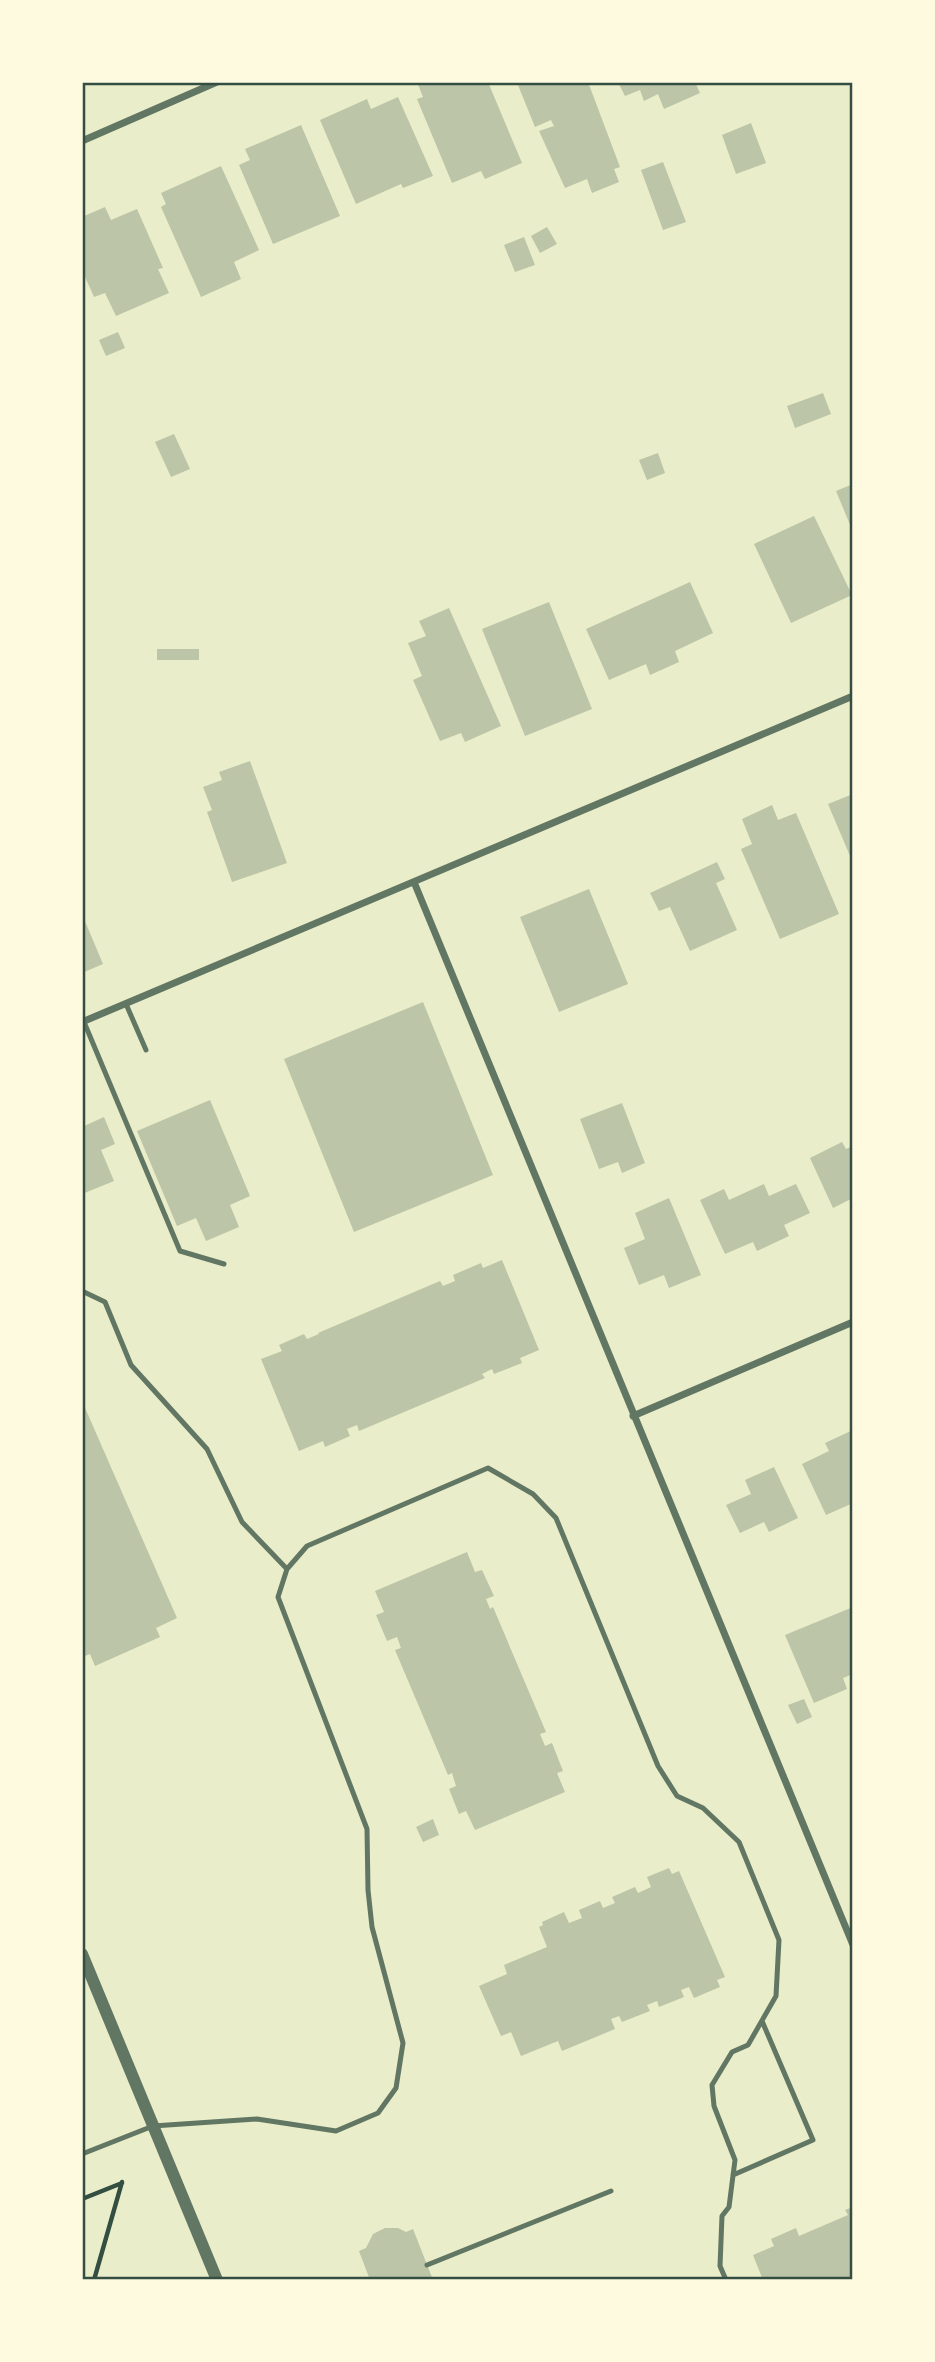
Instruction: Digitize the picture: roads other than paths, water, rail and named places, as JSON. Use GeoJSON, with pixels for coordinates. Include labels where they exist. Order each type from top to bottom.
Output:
{"type":"FeatureCollection","features":[{"type":"Feature","properties":{"kind":"street"},"geometry":{"type":"LineString","coordinates":[[82,141],[217,82]]}},
{"type":"Feature","properties":{"kind":"street"},"geometry":{"type":"LineString","coordinates":[[83,1022],[853,696]]}},
{"type":"Feature","properties":{"kind":"street"},"geometry":{"type":"LineString","coordinates":[[414,881],[853,1945]]}},
{"type":"Feature","properties":{"kind":"street"},"geometry":{"type":"LineString","coordinates":[[633,1416],[853,1322]]}},
{"type":"Feature","properties":{"kind":"street"},"geometry":{"type":"LineString","coordinates":[[82,1954],[217,2280]]}},
{"type":"Feature","properties":{"kind":"lane"},"geometry":{"type":"LineString","coordinates":[[126,1004],[146,1049]]}},
{"type":"Feature","properties":{"kind":"lane"},"geometry":{"type":"LineString","coordinates":[[83,1022],[180,1251],[224,1264]]}},
{"type":"Feature","properties":{"kind":"lane"},"geometry":{"type":"LineString","coordinates":[[82,1291],[106,1302],[131,1365],[207,1449],[242,1522],[288,1569]]}},
{"type":"Feature","properties":{"kind":"lane"},"geometry":{"type":"LineString","coordinates":[[82,2154],[153,2126],[257,2119],[336,2131],[378,2113],[396,2088],[403,2043],[372,1927],[366,1829],[278,1597],[288,1569],[307,1546],[488,1468],[533,1494],[556,1518],[657,1766],[677,1796],[703,1808],[739,1842],[779,1940],[775,1996],[748,2045],[732,2052],[712,2085],[714,2106],[734,2160],[729,2207],[722,2216],[720,2266],[726,2280]]}},
{"type":"Feature","properties":{"kind":"lane"},"geometry":{"type":"LineString","coordinates":[[733,2175],[813,2140],[762,2021]]}},
{"type":"Feature","properties":{"kind":"lane"},"geometry":{"type":"LineString","coordinates":[[427,2265],[611,2191]]}}]}
